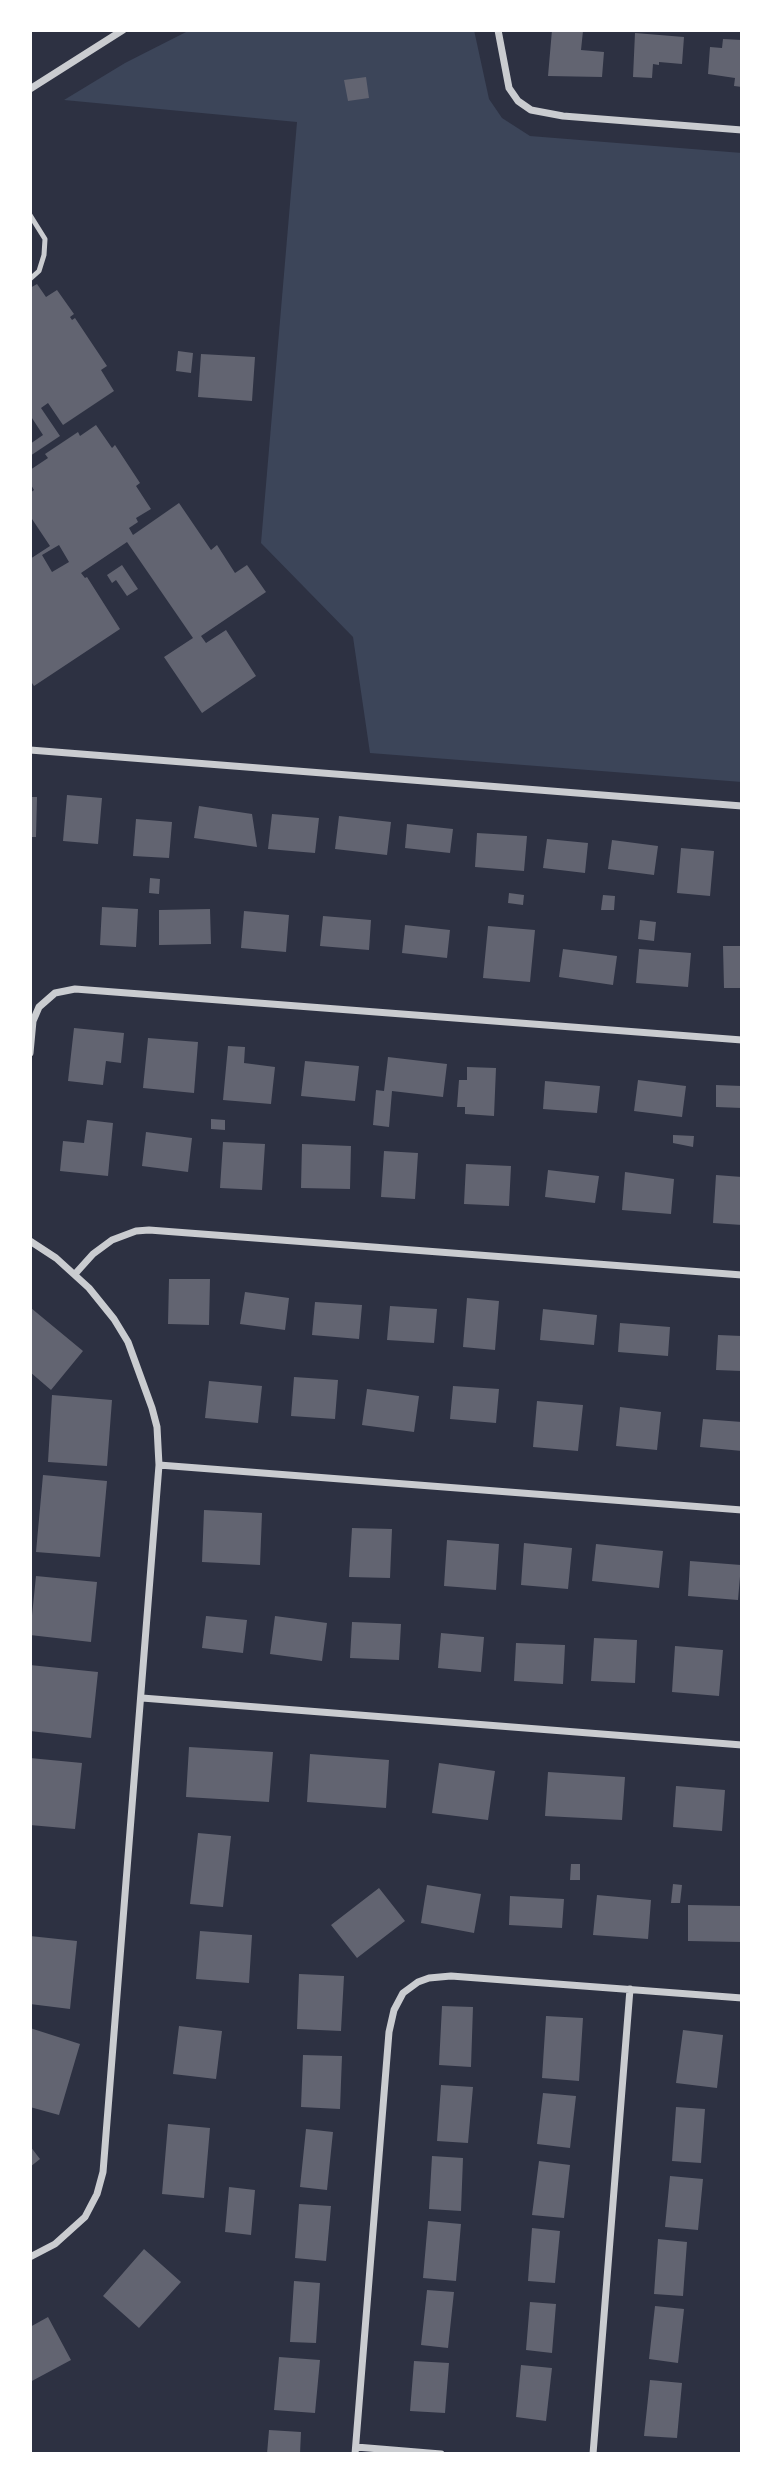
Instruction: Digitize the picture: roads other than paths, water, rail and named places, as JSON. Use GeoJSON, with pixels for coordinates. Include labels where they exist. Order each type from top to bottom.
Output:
{"type":"FeatureCollection","features":[{"type":"Feature","properties":{"kind":"street"},"geometry":{"type":"LineString","coordinates":[[30,89],[123,30]]}},
{"type":"Feature","properties":{"kind":"street"},"geometry":{"type":"LineString","coordinates":[[498,30],[509,88],[518,101],[531,110],[563,116],[742,130]]}},
{"type":"Feature","properties":{"kind":"street"},"geometry":{"type":"LineString","coordinates":[[30,750],[742,806]]}},
{"type":"Feature","properties":{"kind":"street"},"geometry":{"type":"LineString","coordinates":[[30,1053],[33,1021],[43,1002],[55,993],[75,989],[742,1040]]}},
{"type":"Feature","properties":{"kind":"street"},"geometry":{"type":"LineString","coordinates":[[75,1274],[93,1254],[112,1240],[136,1231],[149,1230],[742,1275]]}},
{"type":"Feature","properties":{"kind":"street"},"geometry":{"type":"LineString","coordinates":[[30,1241],[75,1274],[114,1319],[138,1363],[157,1427],[159,1465],[105,2159],[97,2194],[78,2224],[55,2244],[30,2257]]}},
{"type":"Feature","properties":{"kind":"street"},"geometry":{"type":"LineString","coordinates":[[159,1465],[742,1510]]}},
{"type":"Feature","properties":{"kind":"street"},"geometry":{"type":"LineString","coordinates":[[142,1698],[742,1745]]}},
{"type":"Feature","properties":{"kind":"street"},"geometry":{"type":"LineString","coordinates":[[441,2454],[355,2451],[389,2032],[398,2001],[410,1987],[429,1978],[451,1976],[742,1998]]}},
{"type":"Feature","properties":{"kind":"street"},"geometry":{"type":"LineString","coordinates":[[593,2454],[630,1989]]}},
{"type":"Feature","properties":{"kind":"lane"},"geometry":{"type":"LineString","coordinates":[[30,215],[45,239],[44,256],[39,271],[30,279]]}}]}
